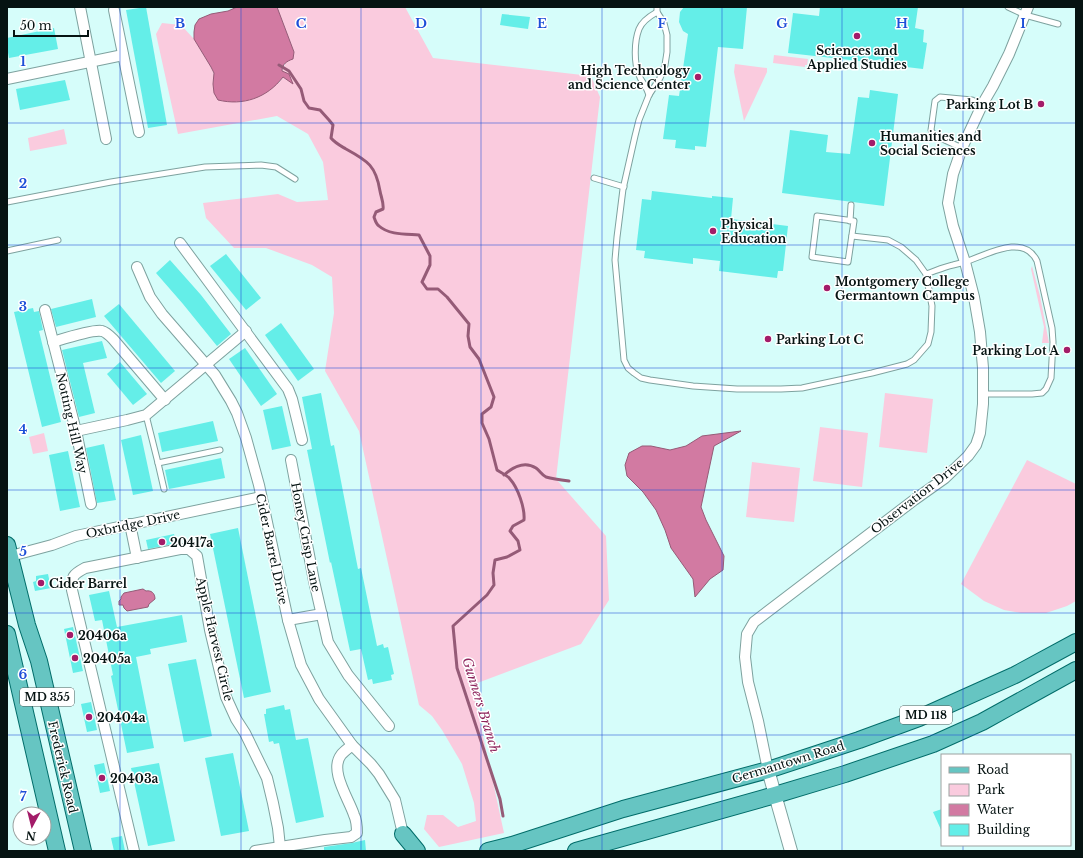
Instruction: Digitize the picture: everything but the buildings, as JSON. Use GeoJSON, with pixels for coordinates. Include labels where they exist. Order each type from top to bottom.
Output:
{"type":"FeatureCollection","features":[{"type":"Feature","properties":{"kind":"main road","name":"Frederick Road"},"geometry":{"type":"LineString","coordinates":[[8,553],[27,625],[39,661],[82,851]]}},
{"type":"Feature","properties":{"kind":"main road","name":"Frederick Road"},"geometry":{"type":"LineString","coordinates":[[7,634],[56,851]]}},
{"type":"Feature","properties":{"kind":"main road","name":"Germantown Road"},"geometry":{"type":"LineString","coordinates":[[488,851],[512,845],[623,809],[768,770],[859,740],[919,718],[1015,674],[1076,642]]}},
{"type":"Feature","properties":{"kind":"main road","name":"MD 118"},"geometry":{"type":"LineString","coordinates":[[576,851],[775,795],[845,774],[934,744],[982,722],[1076,670]]}},
{"type":"Feature","properties":{"kind":"main road"},"geometry":{"type":"LineString","coordinates":[[403,834],[405,851]]}},
{"type":"Feature","properties":{"kind":"main road"},"geometry":{"type":"LineString","coordinates":[[403,834],[417,851]]}},
{"type":"Feature","properties":{"kind":"street"},"geometry":{"type":"LineString","coordinates":[[80,7],[106,138]]}},
{"type":"Feature","properties":{"kind":"street"},"geometry":{"type":"LineString","coordinates":[[114,10],[139,132]]}},
{"type":"Feature","properties":{"kind":"street","name":"Observation Drive"},"geometry":{"type":"LineString","coordinates":[[791,851],[768,770],[748,682],[745,657],[747,634],[754,622],[908,504],[945,478],[968,456],[976,445],[980,433],[983,394],[983,368],[980,332],[974,297],[965,262],[953,226],[948,203],[953,174],[962,148],[982,105],[1009,54],[1027,11]]}},
{"type":"Feature","properties":{"kind":"street"},"geometry":{"type":"LineString","coordinates":[[7,79],[123,55]]}},
{"type":"Feature","properties":{"kind":"street"},"geometry":{"type":"LineString","coordinates":[[180,243],[288,388],[302,440]]}},
{"type":"Feature","properties":{"kind":"street","name":"Cider Barrel Drive"},"geometry":{"type":"LineString","coordinates":[[137,267],[150,297],[162,314],[215,375],[237,413],[246,438],[261,497],[288,620],[302,665],[320,698],[352,745],[379,774],[395,800],[403,834]]}},
{"type":"Feature","properties":{"kind":"street","name":"Notting Hill Way"},"geometry":{"type":"LineString","coordinates":[[45,310],[76,431],[91,504]]}},
{"type":"Feature","properties":{"kind":"street"},"geometry":{"type":"LineString","coordinates":[[53,342],[91,332],[101,331],[107,333],[113,338],[165,400]]}},
{"type":"Feature","properties":{"kind":"street"},"geometry":{"type":"LineString","coordinates":[[76,431],[146,415],[246,331]]}},
{"type":"Feature","properties":{"kind":"street","name":"Honey Crisp Lane"},"geometry":{"type":"LineString","coordinates":[[291,460],[314,581],[328,642],[348,675],[390,726]]}},
{"type":"Feature","properties":{"kind":"street","name":"Oxbridge Drive"},"geometry":{"type":"LineString","coordinates":[[8,553],[52,545],[76,536],[130,524],[261,497]]}},
{"type":"Feature","properties":{"kind":"street"},"geometry":{"type":"LineString","coordinates":[[130,524],[137,558]]}},
{"type":"Feature","properties":{"kind":"street","name":"Apple Harvest Circle"},"geometry":{"type":"LineString","coordinates":[[134,851],[72,590],[72,579],[76,572],[85,568],[180,549],[189,549],[196,556],[210,630],[226,697],[267,778],[278,828],[280,847]]}},
{"type":"Feature","properties":{"kind":"street"},"geometry":{"type":"LineString","coordinates":[[288,620],[322,614]]}},
{"type":"Feature","properties":{"kind":"street"},"geometry":{"type":"LineString","coordinates":[[255,851],[352,837],[357,833],[354,814],[339,778],[337,767],[340,756],[352,745]]}},
{"type":"Feature","properties":{"kind":"lane"},"geometry":{"type":"LineString","coordinates":[[1008,7],[1027,11],[1058,24]]}},
{"type":"Feature","properties":{"kind":"lane"},"geometry":{"type":"LineString","coordinates":[[649,94],[646,86],[639,76],[635,55],[636,42],[639,29],[657,9],[664,23],[667,35],[665,66],[660,78],[649,94],[635,136],[624,187],[616,260],[624,360],[628,368],[641,378],[693,386],[737,389],[802,388],[872,374],[907,364],[914,360],[928,344],[931,332],[932,306],[926,274],[916,260],[901,247],[888,240],[852,236]]}},
{"type":"Feature","properties":{"kind":"lane"},"geometry":{"type":"LineString","coordinates":[[962,148],[934,135],[931,130],[935,102],[940,97],[972,100],[982,105]]}},
{"type":"Feature","properties":{"kind":"lane"},"geometry":{"type":"LineString","coordinates":[[7,202],[111,182],[205,167],[261,165],[276,167],[295,179]]}},
{"type":"Feature","properties":{"kind":"lane"},"geometry":{"type":"LineString","coordinates":[[594,178],[624,187]]}},
{"type":"Feature","properties":{"kind":"lane"},"geometry":{"type":"LineString","coordinates":[[850,221],[851,205]]}},
{"type":"Feature","properties":{"kind":"lane"},"geometry":{"type":"LineString","coordinates":[[817,216],[854,221],[852,236],[848,262],[812,258],[817,216]]}},
{"type":"Feature","properties":{"kind":"lane"},"geometry":{"type":"LineString","coordinates":[[7,251],[58,240]]}},
{"type":"Feature","properties":{"kind":"lane"},"geometry":{"type":"LineString","coordinates":[[926,274],[951,265],[965,262],[999,249],[1010,247],[1026,250],[1033,254],[1037,261],[1052,328],[1053,351],[1051,378],[1046,389],[1042,393],[983,394]]}},
{"type":"Feature","properties":{"kind":"lane"},"geometry":{"type":"LineString","coordinates":[[146,415],[164,489]]}},
{"type":"Feature","properties":{"kind":"lane"},"geometry":{"type":"LineString","coordinates":[[158,463],[220,450]]}},
{"type":"Feature","properties":{"kind":"green space"},"geometry":{"type":"Polygon","coordinates":[[[277,7],[405,7],[433,58],[591,76],[600,97],[556,479],[606,536],[609,600],[581,644],[472,685],[504,833],[439,847],[424,829],[427,815],[443,815],[458,827],[476,821],[474,803],[462,764],[432,716],[419,705],[359,431],[325,371],[334,313],[332,277],[312,265],[266,248],[234,248],[206,218],[203,203],[278,194],[297,202],[328,200],[323,162],[308,134],[277,116],[178,134],[156,34],[162,23],[181,25],[194,39],[214,74],[213,84],[279,83],[283,77],[292,83],[282,71],[286,62],[294,52],[277,7]]]}},
{"type":"Feature","properties":{"kind":"green space"},"geometry":{"type":"Polygon","coordinates":[[[774,55],[808,59],[807,65],[805,65],[805,67],[773,63],[774,55]]]}},
{"type":"Feature","properties":{"kind":"green space"},"geometry":{"type":"Polygon","coordinates":[[[735,64],[767,68],[767,72],[744,121],[734,72],[735,64]]]}},
{"type":"Feature","properties":{"kind":"green space"},"geometry":{"type":"Polygon","coordinates":[[[64,129],[67,144],[30,151],[28,138],[64,129]]]}},
{"type":"Feature","properties":{"kind":"green space"},"geometry":{"type":"Polygon","coordinates":[[[1032,266],[1040,296],[1049,343],[1042,343],[1044,327],[1031,269],[1032,266]]]}},
{"type":"Feature","properties":{"kind":"green space"},"geometry":{"type":"Polygon","coordinates":[[[885,393],[933,399],[927,453],[879,447],[885,393]]]}},
{"type":"Feature","properties":{"kind":"green space"},"geometry":{"type":"Polygon","coordinates":[[[820,427],[868,433],[862,487],[813,481],[820,427]]]}},
{"type":"Feature","properties":{"kind":"green space"},"geometry":{"type":"Polygon","coordinates":[[[44,433],[48,451],[33,454],[29,437],[44,433]]]}},
{"type":"Feature","properties":{"kind":"green space"},"geometry":{"type":"Polygon","coordinates":[[[1027,460],[1076,484],[1076,601],[1067,606],[1046,613],[1021,613],[1004,610],[984,601],[961,584],[1027,460]]]}},
{"type":"Feature","properties":{"kind":"green space"},"geometry":{"type":"Polygon","coordinates":[[[752,462],[800,468],[794,522],[746,517],[752,462]]]}},
{"type":"Feature","properties":{"kind":"water"},"geometry":{"type":"Polygon","coordinates":[[[237,7],[277,7],[294,52],[293,59],[285,63],[282,71],[289,74],[293,84],[283,77],[270,90],[254,99],[227,102],[218,100],[214,93],[214,73],[194,39],[194,32],[195,25],[199,19],[237,7]]]}},
{"type":"Feature","properties":{"kind":"water"},"geometry":{"type":"Polygon","coordinates":[[[741,431],[714,446],[701,507],[724,556],[723,570],[710,579],[695,597],[693,579],[671,548],[656,510],[643,492],[627,476],[625,465],[629,453],[642,446],[651,446],[670,450],[686,446],[702,436],[741,431]]]}},
{"type":"Feature","properties":{"kind":"water"},"geometry":{"type":"Polygon","coordinates":[[[143,589],[152,592],[155,597],[148,607],[127,611],[123,605],[119,605],[119,601],[124,593],[143,589]]]}},
{"type":"Feature","properties":{"kind":"waterway","name":"Gunners Branch"},"geometry":{"type":"LineString","coordinates":[[279,65],[289,71],[301,89],[304,101],[309,108],[320,110],[333,125],[331,138],[370,165],[376,176],[383,204],[383,209],[376,212],[374,217],[377,224],[383,229],[393,233],[419,235],[430,256],[430,265],[422,282],[427,289],[438,289],[447,297],[469,324],[468,336],[470,347],[479,359],[494,397],[491,407],[482,414],[482,423],[489,439],[497,470],[507,476],[513,483],[522,504],[524,520],[513,526],[510,531],[518,541],[520,550],[507,557],[495,560],[493,573],[494,585],[487,595],[453,626],[457,668],[500,799],[503,816]]}},
{"type":"Feature","properties":{"kind":"waterway"},"geometry":{"type":"LineString","coordinates":[[504,475],[516,467],[528,465],[536,468],[546,477],[569,481]]}},
{"type":"Feature","properties":{"kind":"place","name":"Sciences and Applied Studies"},"geometry":{"type":"Point","coordinates":[857,36]}},
{"type":"Feature","properties":{"kind":"place","name":"High Technology and Science Center"},"geometry":{"type":"Point","coordinates":[698,77]}},
{"type":"Feature","properties":{"kind":"place","name":"Parking Lot B"},"geometry":{"type":"Point","coordinates":[1041,104]}},
{"type":"Feature","properties":{"kind":"place","name":"Humanities and Social Sciences"},"geometry":{"type":"Point","coordinates":[872,143]}},
{"type":"Feature","properties":{"kind":"place","name":"Physical Education"},"geometry":{"type":"Point","coordinates":[713,231]}},
{"type":"Feature","properties":{"kind":"place","name":"Montgomery College Germantown Campus"},"geometry":{"type":"Point","coordinates":[827,288]}},
{"type":"Feature","properties":{"kind":"place","name":"Parking Lot C"},"geometry":{"type":"Point","coordinates":[768,339]}},
{"type":"Feature","properties":{"kind":"place","name":"Parking Lot A"},"geometry":{"type":"Point","coordinates":[1067,350]}},
{"type":"Feature","properties":{"kind":"place","name":"20417a"},"geometry":{"type":"Point","coordinates":[162,542]}},
{"type":"Feature","properties":{"kind":"place","name":"Cider Barrel"},"geometry":{"type":"Point","coordinates":[41,583]}},
{"type":"Feature","properties":{"kind":"place","name":"20406a"},"geometry":{"type":"Point","coordinates":[70,635]}},
{"type":"Feature","properties":{"kind":"place","name":"20405a"},"geometry":{"type":"Point","coordinates":[75,658]}},
{"type":"Feature","properties":{"kind":"place","name":"20404a"},"geometry":{"type":"Point","coordinates":[89,717]}},
{"type":"Feature","properties":{"kind":"place","name":"20403a"},"geometry":{"type":"Point","coordinates":[102,778]}}]}
